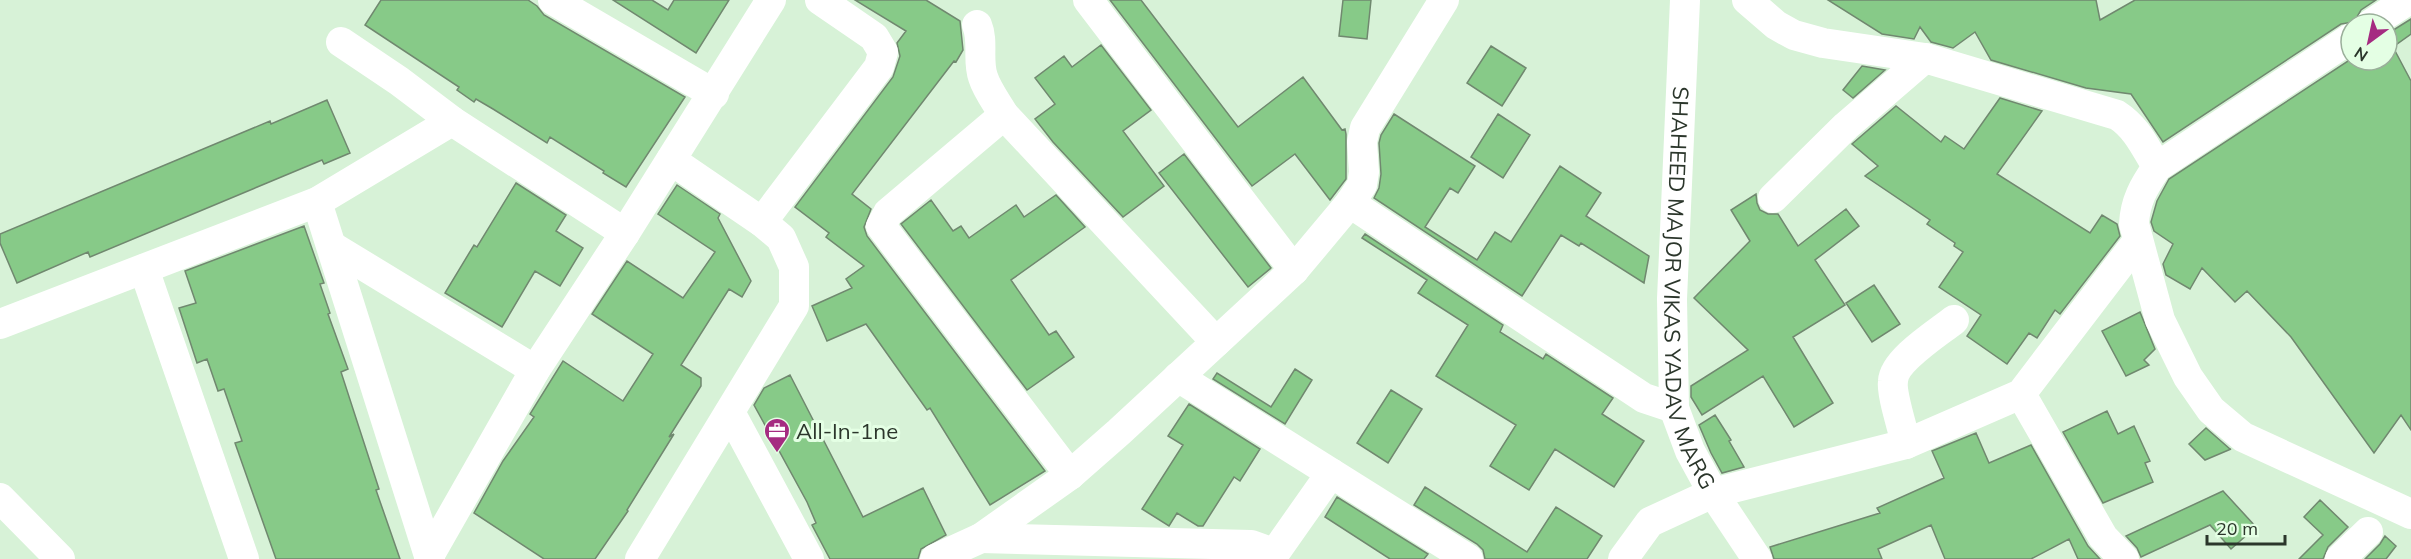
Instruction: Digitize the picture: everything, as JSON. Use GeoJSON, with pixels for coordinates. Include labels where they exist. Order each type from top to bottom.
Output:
{"type":"FeatureCollection","features":[{"type":"Feature","properties":{"kind":"street"},"geometry":{"type":"LineString","coordinates":[[430,558],[535,370],[625,233],[771,0]]}},
{"type":"Feature","properties":{"kind":"street"},"geometry":{"type":"LineString","coordinates":[[762,222],[879,67],[883,52],[874,37],[820,0]]}},
{"type":"Feature","properties":{"kind":"street"},"geometry":{"type":"LineString","coordinates":[[1088,0],[1294,270]]}},
{"type":"Feature","properties":{"kind":"street"},"geometry":{"type":"LineString","coordinates":[[935,559],[981,538],[1070,475],[1294,270],[1350,203],[1362,185],[1364,172],[1362,142],[1365,128],[1444,0]]}},
{"type":"Feature","properties":{"kind":"street","name":"SHAHEED MAJOR VIKAS YADAV MARG"},"geometry":{"type":"LineString","coordinates":[[1685,0],[1672,299],[1674,408],[1690,451],[1713,493],[1757,559]]}},
{"type":"Feature","properties":{"kind":"street"},"geometry":{"type":"LineString","coordinates":[[1747,0],[1776,25],[1794,35],[1823,43],[1925,58],[2117,115],[2137,131],[2157,167]]}},
{"type":"Feature","properties":{"kind":"street"},"geometry":{"type":"LineString","coordinates":[[2390,12],[2408,0]]}},
{"type":"Feature","properties":{"kind":"street"},"geometry":{"type":"LineString","coordinates":[[569,4],[714,93]]}},
{"type":"Feature","properties":{"kind":"street"},"geometry":{"type":"LineString","coordinates":[[977,26],[981,36],[979,56],[983,77],[1004,115],[1216,342]]}},
{"type":"Feature","properties":{"kind":"street"},"geometry":{"type":"LineString","coordinates":[[341,42],[399,81],[452,121],[625,233]]}},
{"type":"Feature","properties":{"kind":"street"},"geometry":{"type":"LineString","coordinates":[[2339,46],[2157,167],[2142,189],[2135,209],[2134,224],[2137,242],[2160,320],[2188,377],[2211,410],[2242,437],[2411,514]]}},
{"type":"Feature","properties":{"kind":"street"},"geometry":{"type":"LineString","coordinates":[[1773,198],[1846,126],[1925,58]]}},
{"type":"Feature","properties":{"kind":"street"},"geometry":{"type":"LineString","coordinates":[[1004,115],[888,213],[880,226],[1070,475]]}},
{"type":"Feature","properties":{"kind":"street"},"geometry":{"type":"LineString","coordinates":[[0,324],[317,202],[452,121]]}},
{"type":"Feature","properties":{"kind":"street"},"geometry":{"type":"LineString","coordinates":[[640,559],[794,306],[794,267],[781,238],[762,222],[671,160]]}},
{"type":"Feature","properties":{"kind":"street"},"geometry":{"type":"LineString","coordinates":[[317,202],[430,558]]}},
{"type":"Feature","properties":{"kind":"street"},"geometry":{"type":"LineString","coordinates":[[1350,203],[1644,398],[1674,408]]}},
{"type":"Feature","properties":{"kind":"street"},"geometry":{"type":"LineString","coordinates":[[1623,559],[1650,522],[1713,493],[1906,444],[2021,394],[2137,242]]}},
{"type":"Feature","properties":{"kind":"street"},"geometry":{"type":"LineString","coordinates":[[333,247],[535,370]]}},
{"type":"Feature","properties":{"kind":"street"},"geometry":{"type":"LineString","coordinates":[[144,269],[244,559]]}},
{"type":"Feature","properties":{"kind":"street"},"geometry":{"type":"LineString","coordinates":[[1906,444],[1892,381],[1896,370],[1904,360],[1954,320]]}},
{"type":"Feature","properties":{"kind":"street"},"geometry":{"type":"LineString","coordinates":[[1178,377],[1468,559]]}},
{"type":"Feature","properties":{"kind":"street"},"geometry":{"type":"LineString","coordinates":[[2021,394],[2103,537],[2124,559]]}},
{"type":"Feature","properties":{"kind":"street"},"geometry":{"type":"LineString","coordinates":[[730,412],[808,559]]}},
{"type":"Feature","properties":{"kind":"street"},"geometry":{"type":"LineString","coordinates":[[981,538],[1251,545],[1268,551],[1273,558],[1331,472]]}},
{"type":"Feature","properties":{"kind":"street"},"geometry":{"type":"LineString","coordinates":[[0,498],[60,559]]}},
{"type":"Feature","properties":{"kind":"street"},"geometry":{"type":"LineString","coordinates":[[2340,559],[2368,532]]}},
{"type":"Feature","properties":{"kind":"building"},"geometry":{"type":"Polygon","coordinates":[[[381,0],[528,0],[544,15],[685,97],[626,187],[550,137],[547,143],[476,99],[474,102],[457,90],[459,87],[365,25],[381,0]]]}},
{"type":"Feature","properties":{"kind":"building"},"geometry":{"type":"Polygon","coordinates":[[[613,0],[652,0],[668,10],[674,0],[729,0],[696,53],[613,0]]]}},
{"type":"Feature","properties":{"kind":"building"},"geometry":{"type":"Polygon","coordinates":[[[855,0],[926,0],[960,21],[963,50],[956,62],[954,61],[852,194],[871,209],[864,227],[867,236],[1045,471],[990,505],[930,408],[927,410],[866,324],[827,341],[812,306],[852,288],[846,279],[864,266],[826,237],[829,233],[795,207],[893,77],[900,56],[897,43],[906,31],[855,0]]]}},
{"type":"Feature","properties":{"kind":"building"},"geometry":{"type":"Polygon","coordinates":[[[1110,0],[1141,0],[1238,127],[1303,77],[1342,130],[1345,129],[1346,179],[1330,200],[1295,154],[1252,186],[1110,0]]]}},
{"type":"Feature","properties":{"kind":"building"},"geometry":{"type":"Polygon","coordinates":[[[1343,0],[1371,0],[1367,39],[1339,36],[1343,0]]]}},
{"type":"Feature","properties":{"kind":"building"},"geometry":{"type":"Polygon","coordinates":[[[1828,0],[2096,0],[2100,20],[2135,0],[2376,0],[2360,12],[2339,12],[2339,25],[2163,142],[2131,94],[2086,88],[1991,60],[1975,32],[1953,48],[1931,42],[1920,27],[1914,39],[1882,34],[1828,0]]]}},
{"type":"Feature","properties":{"kind":"building"},"geometry":{"type":"Polygon","coordinates":[[[2411,19],[2411,34],[2399,43],[2399,26],[2411,19]]]}},
{"type":"Feature","properties":{"kind":"building"},"geometry":{"type":"Polygon","coordinates":[[[1101,45],[1151,110],[1123,131],[1164,186],[1123,217],[1053,142],[1035,119],[1055,104],[1035,78],[1064,56],[1072,67],[1101,45]]]}},
{"type":"Feature","properties":{"kind":"building"},"geometry":{"type":"Polygon","coordinates":[[[1491,46],[1526,68],[1502,106],[1467,83],[1491,46]]]}},
{"type":"Feature","properties":{"kind":"building"},"geometry":{"type":"Polygon","coordinates":[[[2399,58],[2411,81],[2411,430],[2401,415],[2374,453],[2291,337],[2247,291],[2235,302],[2202,268],[2190,289],[2166,275],[2163,264],[2173,244],[2154,231],[2151,222],[2157,201],[2169,179],[2339,67],[2339,72],[2399,72],[2399,58]]]}},
{"type":"Feature","properties":{"kind":"building"},"geometry":{"type":"Polygon","coordinates":[[[1862,66],[1885,70],[1853,98],[1843,90],[1862,66]]]}},
{"type":"Feature","properties":{"kind":"building"},"geometry":{"type":"Polygon","coordinates":[[[2000,98],[2042,111],[1997,174],[2090,233],[2102,215],[2117,224],[2120,236],[2060,314],[2055,310],[2037,338],[2029,333],[2007,364],[1967,336],[1981,315],[1939,287],[1963,252],[1954,246],[1955,243],[1927,224],[1930,220],[1865,176],[1878,166],[1852,144],[1896,106],[1941,142],[1945,136],[1964,149],[2000,98]]]}},
{"type":"Feature","properties":{"kind":"building"},"geometry":{"type":"Polygon","coordinates":[[[327,100],[350,153],[324,164],[322,160],[90,257],[88,252],[17,283],[0,243],[0,234],[270,121],[271,124],[327,100]]]}},
{"type":"Feature","properties":{"kind":"building"},"geometry":{"type":"Polygon","coordinates":[[[1394,114],[1475,166],[1458,193],[1450,188],[1425,227],[1477,260],[1495,232],[1511,242],[1560,166],[1601,193],[1586,216],[1649,256],[1644,283],[1581,243],[1579,246],[1561,235],[1522,296],[1374,198],[1379,188],[1381,174],[1379,143],[1381,135],[1394,114]]]}},
{"type":"Feature","properties":{"kind":"building"},"geometry":{"type":"Polygon","coordinates":[[[1498,114],[1530,135],[1503,178],[1471,157],[1498,114]]]}},
{"type":"Feature","properties":{"kind":"building"},"geometry":{"type":"Polygon","coordinates":[[[1184,154],[1271,268],[1248,287],[1159,173],[1184,154]]]}},
{"type":"Feature","properties":{"kind":"building"},"geometry":{"type":"Polygon","coordinates":[[[516,183],[566,215],[556,231],[583,248],[560,286],[535,271],[502,327],[445,293],[474,245],[477,247],[516,183]]]}},
{"type":"Feature","properties":{"kind":"building"},"geometry":{"type":"Polygon","coordinates":[[[677,185],[720,214],[718,218],[751,281],[742,297],[729,289],[681,365],[701,378],[701,386],[669,437],[674,434],[628,511],[595,559],[544,559],[474,513],[503,461],[534,417],[530,414],[563,361],[623,401],[653,354],[592,314],[627,261],[683,298],[715,252],[658,214],[677,185]]]}},
{"type":"Feature","properties":{"kind":"building"},"geometry":{"type":"Polygon","coordinates":[[[1756,194],[1760,210],[1768,214],[1778,214],[1798,246],[1846,209],[1859,226],[1815,260],[1845,305],[1793,337],[1833,403],[1794,427],[1763,376],[1702,415],[1691,397],[1691,386],[1748,350],[1694,298],[1750,241],[1731,210],[1756,194]]]}},
{"type":"Feature","properties":{"kind":"building"},"geometry":{"type":"Polygon","coordinates":[[[1056,195],[1085,227],[1011,280],[1049,335],[1056,331],[1074,357],[1027,390],[901,224],[931,200],[953,231],[961,226],[969,238],[1016,205],[1024,217],[1056,195]]]}},
{"type":"Feature","properties":{"kind":"building"},"geometry":{"type":"Polygon","coordinates":[[[304,226],[324,283],[320,284],[330,313],[328,314],[348,369],[341,372],[379,489],[376,490],[400,559],[276,559],[235,443],[242,441],[224,389],[218,391],[207,359],[197,363],[179,308],[196,303],[185,271],[304,226]]]}},
{"type":"Feature","properties":{"kind":"building"},"geometry":{"type":"Polygon","coordinates":[[[1365,234],[1503,325],[1500,332],[1543,359],[1546,354],[1613,398],[1602,414],[1644,441],[1614,487],[1555,449],[1529,490],[1490,466],[1516,425],[1436,376],[1468,325],[1418,293],[1427,280],[1362,238],[1365,234]]]}},
{"type":"Feature","properties":{"kind":"building"},"geometry":{"type":"Polygon","coordinates":[[[1874,285],[1900,324],[1872,342],[1846,303],[1874,285]]]}},
{"type":"Feature","properties":{"kind":"building"},"geometry":{"type":"Polygon","coordinates":[[[2140,312],[2155,349],[2144,360],[2149,365],[2126,376],[2102,331],[2140,312]]]}},
{"type":"Feature","properties":{"kind":"building"},"geometry":{"type":"Polygon","coordinates":[[[1295,369],[1312,380],[1285,424],[1213,379],[1217,373],[1271,407],[1295,369]]]}},
{"type":"Feature","properties":{"kind":"building"},"geometry":{"type":"Polygon","coordinates":[[[790,375],[863,517],[923,488],[946,535],[921,549],[918,559],[830,559],[812,525],[816,523],[807,502],[754,405],[764,388],[790,375]]]}},
{"type":"Feature","properties":{"kind":"building"},"geometry":{"type":"Polygon","coordinates":[[[1391,390],[1422,409],[1388,463],[1357,443],[1391,390]]]}},
{"type":"Feature","properties":{"kind":"building"},"geometry":{"type":"Polygon","coordinates":[[[1189,404],[1260,449],[1240,481],[1234,477],[1203,526],[1198,526],[1177,513],[1169,526],[1142,509],[1183,445],[1168,436],[1189,404]]]}},
{"type":"Feature","properties":{"kind":"building"},"geometry":{"type":"Polygon","coordinates":[[[2107,411],[2118,434],[2134,426],[2150,461],[2145,463],[2153,482],[2103,503],[2063,432],[2107,411]]]}},
{"type":"Feature","properties":{"kind":"building"},"geometry":{"type":"Polygon","coordinates":[[[1715,415],[1744,467],[1722,473],[1699,425],[1715,415]]]}},
{"type":"Feature","properties":{"kind":"building"},"geometry":{"type":"Polygon","coordinates":[[[2206,428],[2231,449],[2205,460],[2189,444],[2206,428]]]}},
{"type":"Feature","properties":{"kind":"building"},"geometry":{"type":"Polygon","coordinates":[[[1976,433],[1989,463],[2031,445],[2088,546],[2100,559],[2078,559],[2069,539],[2031,559],[1945,559],[1931,525],[1878,549],[1882,559],[1774,559],[1770,547],[1880,513],[1877,508],[1944,478],[1932,451],[1976,433]]]}},
{"type":"Feature","properties":{"kind":"building"},"geometry":{"type":"Polygon","coordinates":[[[1425,487],[1527,552],[1556,507],[1602,536],[1587,559],[1485,559],[1483,550],[1477,544],[1414,505],[1425,487]]]}},
{"type":"Feature","properties":{"kind":"building"},"geometry":{"type":"Polygon","coordinates":[[[2223,491],[2256,527],[2231,549],[2210,525],[2141,557],[2137,548],[2126,536],[2223,491]]]}},
{"type":"Feature","properties":{"kind":"building"},"geometry":{"type":"Polygon","coordinates":[[[1337,497],[1428,554],[1424,559],[1390,559],[1325,517],[1337,497]]]}},
{"type":"Feature","properties":{"kind":"building"},"geometry":{"type":"Polygon","coordinates":[[[2320,500],[2348,527],[2328,547],[2323,559],[2299,559],[2323,535],[2304,517],[2320,500]]]}},
{"type":"Feature","properties":{"kind":"building"},"geometry":{"type":"Polygon","coordinates":[[[2385,536],[2396,546],[2386,559],[2365,559],[2380,544],[2385,536]]]}},
{"type":"Feature","properties":{"kind":"place","name":"All-In-1ne"},"geometry":{"type":"Point","coordinates":[777,454]}}]}
